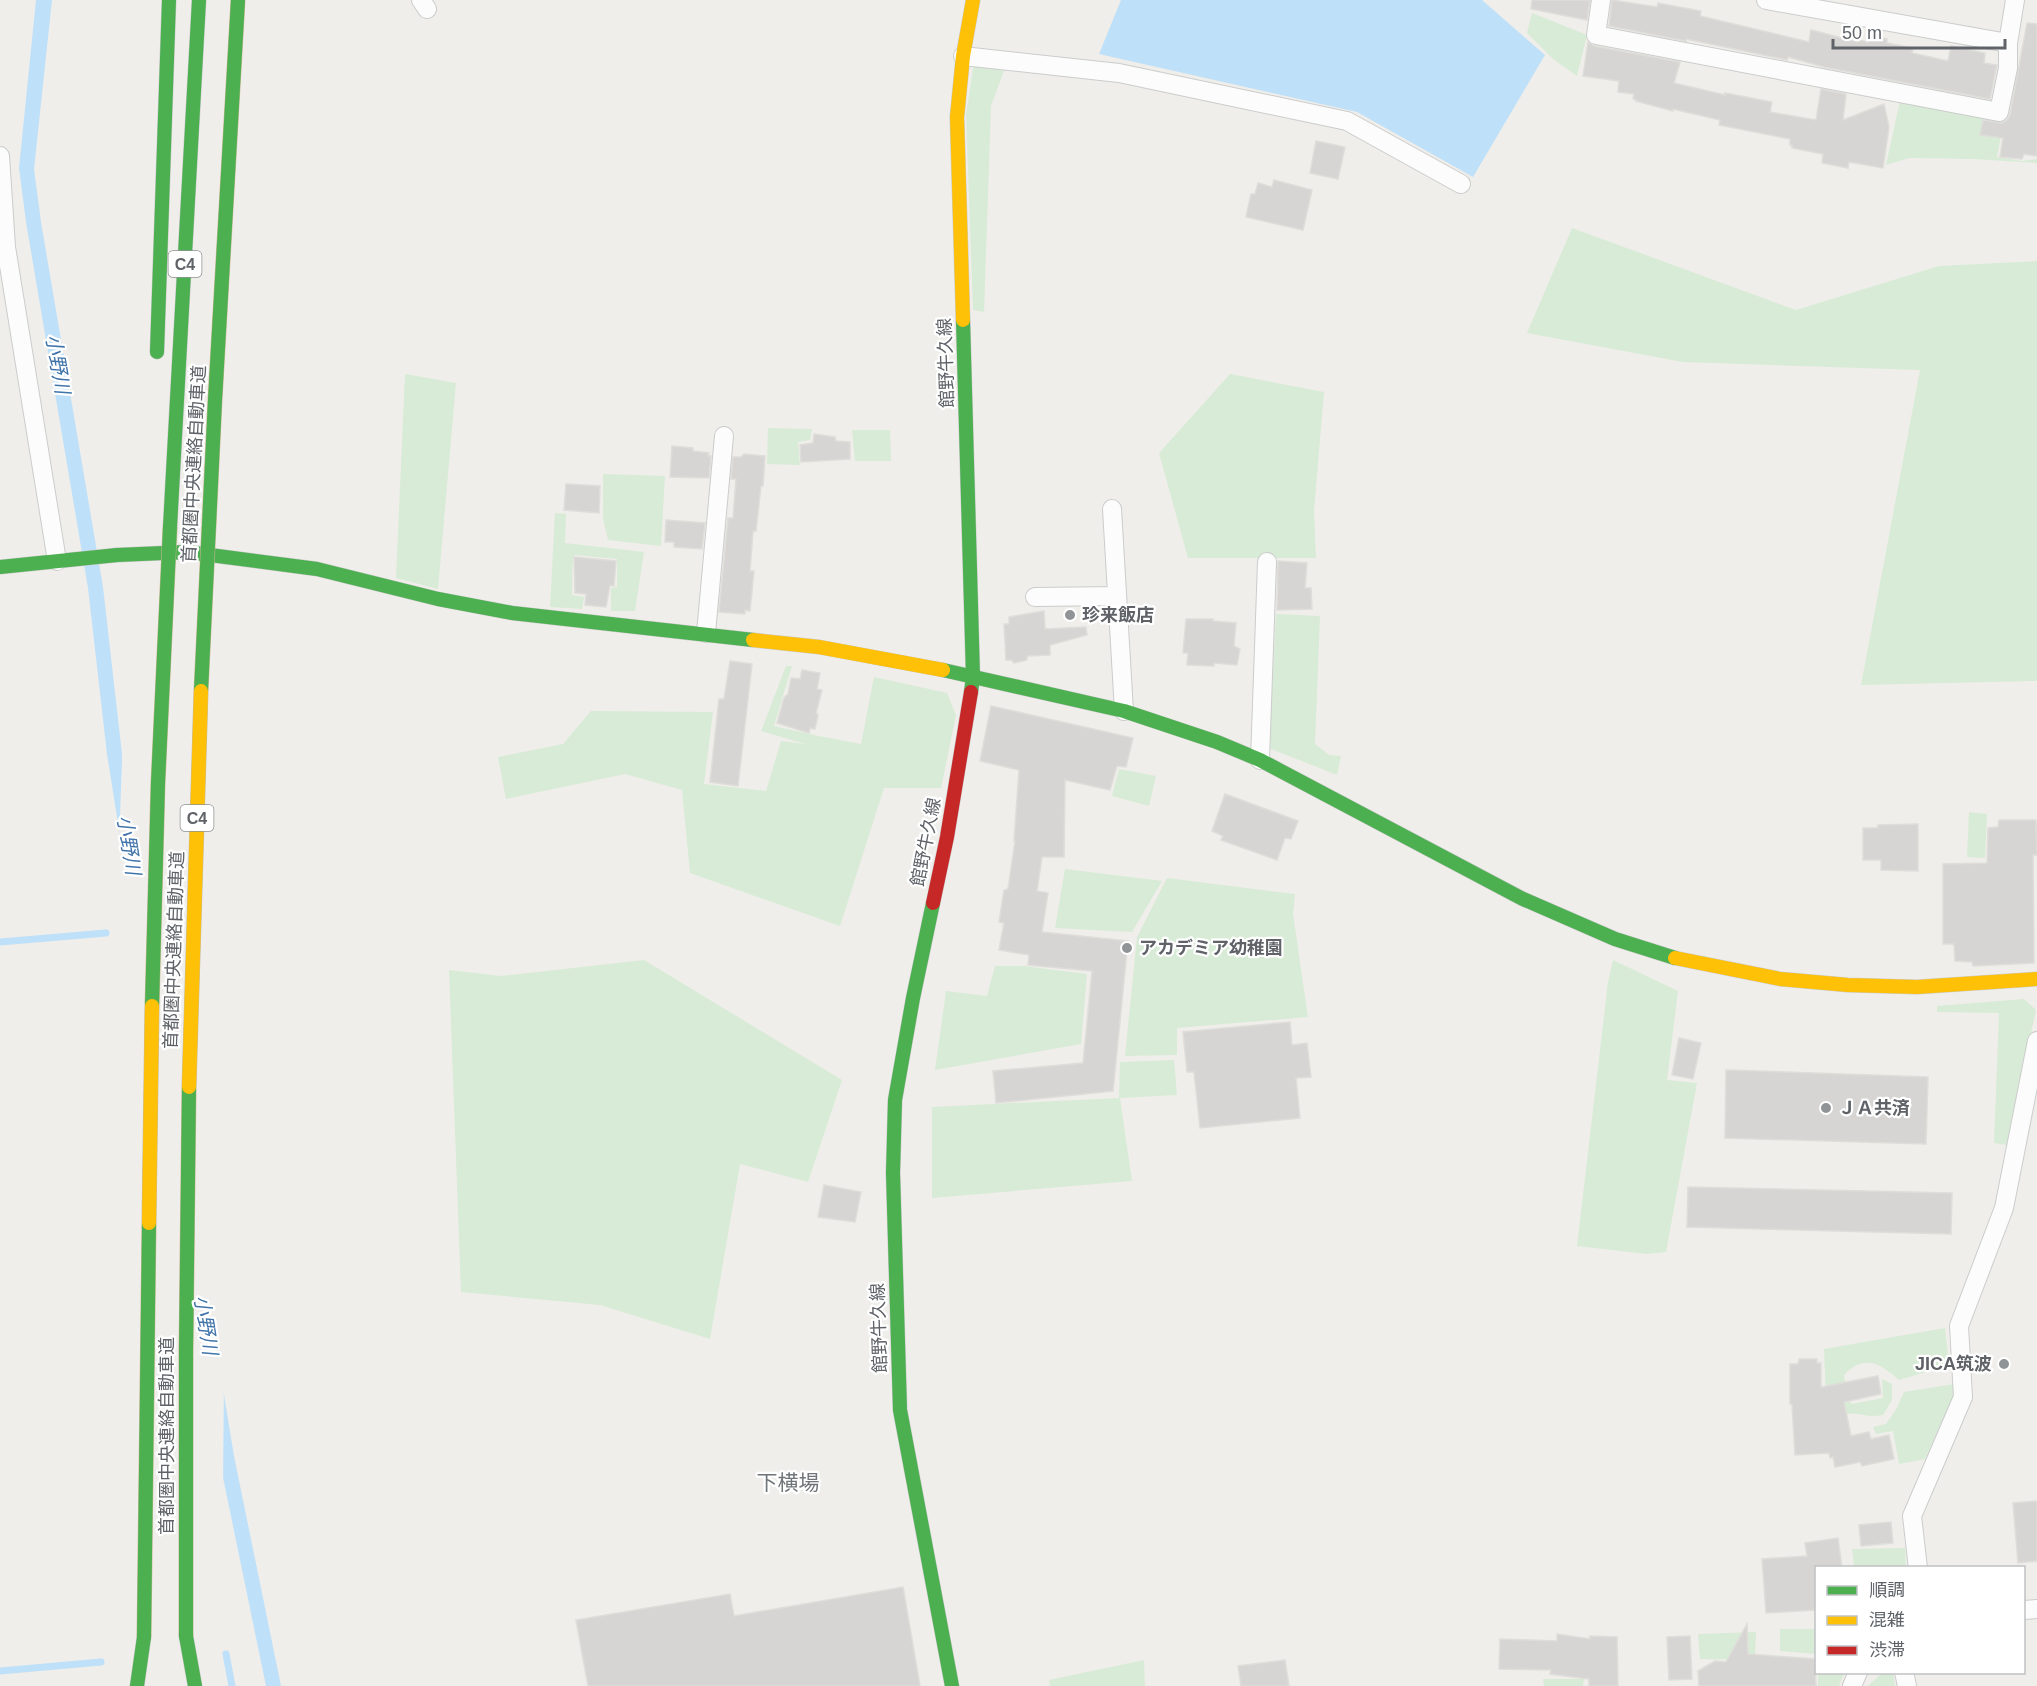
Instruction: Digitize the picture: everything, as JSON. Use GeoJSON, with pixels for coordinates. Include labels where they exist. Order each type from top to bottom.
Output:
{"type":"FeatureCollection","features":[{"type":"Feature","properties":{"kind":"main road"},"geometry":{"type":"LineString","coordinates":[[157,367],[169,0]]}},
{"type":"Feature","properties":{"kind":"main road","name":"首都圏中央連絡自動車道"},"geometry":{"type":"LineString","coordinates":[[144,1686],[151,1062],[158,783],[199,0]]}},
{"type":"Feature","properties":{"kind":"main road","name":"首都圏中央連絡自動車道"},"geometry":{"type":"LineString","coordinates":[[186,1686],[185,1318],[196,821],[209,516],[238,0]]}},
{"type":"Feature","properties":{"kind":"main road","name":"館野牛久線"},"geometry":{"type":"LineString","coordinates":[[952,1686],[900,1410],[893,1173],[895,1100],[913,998],[947,837],[973,677],[957,117],[963,56],[973,0]]}},
{"type":"Feature","properties":{"kind":"main road"},"geometry":{"type":"LineString","coordinates":[[162,436],[170,527]]}},
{"type":"Feature","properties":{"kind":"main road"},"geometry":{"type":"LineString","coordinates":[[0,567],[117,555],[187,552],[317,569],[438,599],[512,613],[819,647],[973,677],[1124,711],[1217,742],[1260,760],[1523,899],[1615,939],[1675,958],[1780,979],[1848,985],[1917,987],[2037,979]]}},
{"type":"Feature","properties":{"kind":"main road"},"geometry":{"type":"LineString","coordinates":[[186,1636],[195,1686]]}},
{"type":"Feature","properties":{"kind":"main road"},"geometry":{"type":"LineString","coordinates":[[137,1686],[144,1637]]}},
{"type":"Feature","properties":{"kind":"street"},"geometry":{"type":"LineString","coordinates":[[1601,0],[1596,35],[1999,112],[2008,68],[2008,43],[2015,0]]}},
{"type":"Feature","properties":{"kind":"street"},"geometry":{"type":"LineString","coordinates":[[1766,0],[2008,43]]}},
{"type":"Feature","properties":{"kind":"street"},"geometry":{"type":"LineString","coordinates":[[963,56],[1119,73],[1347,121],[1461,184]]}},
{"type":"Feature","properties":{"kind":"street"},"geometry":{"type":"LineString","coordinates":[[0,156],[6,246],[64,561]]}},
{"type":"Feature","properties":{"kind":"street"},"geometry":{"type":"LineString","coordinates":[[706,633],[724,436]]}},
{"type":"Feature","properties":{"kind":"street"},"geometry":{"type":"LineString","coordinates":[[1112,509],[1124,711]]}},
{"type":"Feature","properties":{"kind":"street"},"geometry":{"type":"LineString","coordinates":[[1260,760],[1267,562]]}},
{"type":"Feature","properties":{"kind":"street"},"geometry":{"type":"LineString","coordinates":[[1035,597],[1117,596]]}},
{"type":"Feature","properties":{"kind":"street"},"geometry":{"type":"LineString","coordinates":[[1918,1566],[1912,1516],[1963,1397],[1959,1326],[2004,1208],[2037,1041]]}},
{"type":"Feature","properties":{"kind":"green space"},"geometry":{"type":"Polygon","coordinates":[[[1532,13],[1587,35],[1577,76],[1553,59],[1527,33],[1532,13]]]}},
{"type":"Feature","properties":{"kind":"green space"},"geometry":{"type":"Polygon","coordinates":[[[974,62],[1004,71],[991,106],[984,312],[973,310],[966,114],[974,62]]]}},
{"type":"Feature","properties":{"kind":"green space"},"geometry":{"type":"Polygon","coordinates":[[[1900,101],[2004,119],[1997,157],[2022,161],[2037,159],[2037,163],[1909,158],[1886,165],[1900,101]]]}},
{"type":"Feature","properties":{"kind":"green space"},"geometry":{"type":"Polygon","coordinates":[[[1572,228],[1796,310],[1939,266],[2037,261],[2037,681],[1861,685],[1920,370],[1683,362],[1527,333],[1572,228]]]}},
{"type":"Feature","properties":{"kind":"green space"},"geometry":{"type":"Polygon","coordinates":[[[405,374],[456,383],[438,589],[396,578],[405,374]]]}},
{"type":"Feature","properties":{"kind":"green space"},"geometry":{"type":"Polygon","coordinates":[[[1230,374],[1324,392],[1314,511],[1316,558],[1188,558],[1159,453],[1230,374]]]}},
{"type":"Feature","properties":{"kind":"green space"},"geometry":{"type":"Polygon","coordinates":[[[768,428],[812,429],[810,440],[798,442],[800,465],[767,464],[768,428]]]}},
{"type":"Feature","properties":{"kind":"green space"},"geometry":{"type":"Polygon","coordinates":[[[852,430],[890,430],[891,461],[855,461],[852,430]]]}},
{"type":"Feature","properties":{"kind":"green space"},"geometry":{"type":"Polygon","coordinates":[[[603,474],[665,476],[661,546],[608,540],[603,518],[603,474]]]}},
{"type":"Feature","properties":{"kind":"green space"},"geometry":{"type":"Polygon","coordinates":[[[555,513],[566,514],[565,543],[644,552],[635,611],[611,611],[611,588],[617,587],[617,559],[574,555],[572,595],[584,597],[582,609],[550,607],[555,513]]]}},
{"type":"Feature","properties":{"kind":"green space"},"geometry":{"type":"Polygon","coordinates":[[[1276,614],[1320,616],[1315,744],[1329,755],[1341,756],[1337,775],[1269,748],[1276,614]]]}},
{"type":"Feature","properties":{"kind":"green space"},"geometry":{"type":"Polygon","coordinates":[[[786,666],[792,666],[774,726],[861,744],[874,677],[947,693],[956,715],[941,788],[884,788],[840,926],[690,873],[682,790],[625,774],[506,799],[498,757],[563,744],[591,711],[713,712],[704,784],[766,791],[781,741],[805,744],[761,731],[786,666]]]}},
{"type":"Feature","properties":{"kind":"green space"},"geometry":{"type":"Polygon","coordinates":[[[1119,769],[1156,776],[1149,806],[1112,796],[1119,769]]]}},
{"type":"Feature","properties":{"kind":"green space"},"geometry":{"type":"Polygon","coordinates":[[[1969,812],[1987,814],[1985,858],[1967,857],[1969,812]]]}},
{"type":"Feature","properties":{"kind":"green space"},"geometry":{"type":"Polygon","coordinates":[[[1065,869],[1162,881],[1132,932],[1055,928],[1065,869]]]}},
{"type":"Feature","properties":{"kind":"green space"},"geometry":{"type":"Polygon","coordinates":[[[1167,878],[1295,894],[1293,914],[1308,1017],[1177,1028],[1177,1055],[1125,1056],[1137,937],[1167,878]]]}},
{"type":"Feature","properties":{"kind":"green space"},"geometry":{"type":"Polygon","coordinates":[[[644,960],[842,1080],[808,1182],[740,1164],[710,1339],[600,1305],[461,1292],[449,970],[501,976],[644,960]]]}},
{"type":"Feature","properties":{"kind":"green space"},"geometry":{"type":"Polygon","coordinates":[[[1613,960],[1678,991],[1667,1080],[1697,1083],[1666,1252],[1647,1254],[1577,1246],[1608,982],[1613,960]]]}},
{"type":"Feature","properties":{"kind":"green space"},"geometry":{"type":"Polygon","coordinates":[[[995,966],[1024,966],[1087,974],[1081,1044],[935,1070],[946,991],[987,996],[995,966]]]}},
{"type":"Feature","properties":{"kind":"green space"},"geometry":{"type":"Polygon","coordinates":[[[2024,999],[2036,1010],[2007,1145],[1994,1143],[1999,1013],[1937,1012],[1937,1006],[2024,999]]]}},
{"type":"Feature","properties":{"kind":"green space"},"geometry":{"type":"Polygon","coordinates":[[[1174,1060],[1177,1095],[1120,1098],[1132,1181],[932,1198],[932,1107],[1119,1098],[1120,1062],[1174,1060]]]}},
{"type":"Feature","properties":{"kind":"green space"},"geometry":{"type":"Polygon","coordinates":[[[1945,1328],[1949,1365],[1899,1380],[1879,1365],[1872,1363],[1851,1368],[1844,1375],[1848,1400],[1852,1404],[1883,1398],[1882,1379],[1892,1384],[1892,1400],[1883,1415],[1850,1414],[1827,1419],[1824,1349],[1945,1328]]]}},
{"type":"Feature","properties":{"kind":"green space"},"geometry":{"type":"Polygon","coordinates":[[[1954,1384],[1953,1397],[1925,1459],[1899,1464],[1893,1431],[1876,1434],[1873,1427],[1886,1424],[1904,1392],[1954,1384]]]}},
{"type":"Feature","properties":{"kind":"green space"},"geometry":{"type":"Polygon","coordinates":[[[1905,1548],[1906,1566],[1854,1566],[1852,1549],[1905,1548]]]}},
{"type":"Feature","properties":{"kind":"green space"},"geometry":{"type":"Polygon","coordinates":[[[1780,1629],[1815,1629],[1815,1654],[1780,1651],[1780,1629]]]}},
{"type":"Feature","properties":{"kind":"green space"},"geometry":{"type":"Polygon","coordinates":[[[1756,1632],[1755,1660],[1700,1659],[1698,1634],[1756,1632]]]}},
{"type":"Feature","properties":{"kind":"green space"},"geometry":{"type":"Polygon","coordinates":[[[1144,1660],[1145,1686],[1050,1686],[1049,1680],[1144,1660]]]}},
{"type":"Feature","properties":{"kind":"green space"},"geometry":{"type":"Polygon","coordinates":[[[1818,1674],[1844,1674],[1839,1686],[1818,1686],[1818,1674]]]}},
{"type":"Feature","properties":{"kind":"green space"},"geometry":{"type":"Polygon","coordinates":[[[1881,1674],[1893,1674],[1895,1686],[1868,1686],[1881,1674]]]}},
{"type":"Feature","properties":{"kind":"green space"},"geometry":{"type":"Polygon","coordinates":[[[1543,1679],[1584,1679],[1583,1686],[1544,1686],[1543,1679]]]}},
{"type":"Feature","properties":{"kind":"water","name":"小野川"},"geometry":{"type":"Polygon","coordinates":[[[36,0],[52,0],[34,169],[41,222],[103,587],[122,754],[234,1456],[281,1686],[266,1686],[219,1458],[107,754],[88,588],[26,222],[19,168],[36,0]]]}},
{"type":"Feature","properties":{"kind":"water"},"geometry":{"type":"Polygon","coordinates":[[[1121,0],[1482,0],[1545,55],[1473,177],[1357,112],[1099,54],[1121,0]]]}},
{"type":"Feature","properties":{"kind":"pier"},"geometry":{"type":"Polygon","coordinates":[[[123,733],[170,1046],[224,1374],[223,1487],[189,1291],[119,844],[123,733]]]}},
{"type":"Feature","properties":{"kind":"building"},"geometry":{"type":"Polygon","coordinates":[[[1532,0],[1590,0],[1587,20],[1531,9],[1532,0]]]}},
{"type":"Feature","properties":{"kind":"building"},"geometry":{"type":"Polygon","coordinates":[[[1612,0],[1657,7],[1658,3],[1701,11],[1700,16],[1809,42],[1811,30],[1858,42],[1859,40],[1868,42],[1869,36],[1887,39],[1887,43],[1913,48],[1912,53],[1948,61],[1951,46],[1985,53],[1984,63],[1997,65],[1990,99],[1824,67],[1788,57],[1787,60],[1609,26],[1612,0]]]}},
{"type":"Feature","properties":{"kind":"building"},"geometry":{"type":"Polygon","coordinates":[[[2027,23],[2037,24],[2037,156],[2024,154],[2022,159],[2000,157],[2003,138],[1980,135],[1983,120],[2002,123],[2010,115],[2027,23]]]}},
{"type":"Feature","properties":{"kind":"building"},"geometry":{"type":"Polygon","coordinates":[[[1588,42],[1594,46],[1680,62],[1674,83],[1725,95],[1725,93],[1772,102],[1770,112],[1816,120],[1821,89],[1846,94],[1843,120],[1884,104],[1889,127],[1883,168],[1849,162],[1848,168],[1822,163],[1823,154],[1792,148],[1790,139],[1719,125],[1720,120],[1636,101],[1633,99],[1634,94],[1618,92],[1619,81],[1583,76],[1588,42]]]}},
{"type":"Feature","properties":{"kind":"building"},"geometry":{"type":"Polygon","coordinates":[[[1316,141],[1345,147],[1338,179],[1310,173],[1316,141]]]}},
{"type":"Feature","properties":{"kind":"building"},"geometry":{"type":"Polygon","coordinates":[[[1274,180],[1312,190],[1303,230],[1246,217],[1251,194],[1255,194],[1258,183],[1272,187],[1274,180]]]}},
{"type":"Feature","properties":{"kind":"building"},"geometry":{"type":"Polygon","coordinates":[[[814,434],[835,437],[836,441],[850,442],[850,459],[801,462],[800,445],[813,443],[814,434]]]}},
{"type":"Feature","properties":{"kind":"building"},"geometry":{"type":"Polygon","coordinates":[[[672,446],[693,448],[693,451],[709,453],[708,456],[711,456],[709,478],[670,477],[672,446]]]}},
{"type":"Feature","properties":{"kind":"building"},"geometry":{"type":"Polygon","coordinates":[[[744,454],[765,456],[756,531],[753,531],[750,571],[754,571],[750,611],[745,610],[745,614],[719,612],[728,518],[733,518],[736,479],[731,479],[733,457],[741,457],[744,454]]]}},
{"type":"Feature","properties":{"kind":"building"},"geometry":{"type":"Polygon","coordinates":[[[566,484],[600,486],[599,513],[564,510],[566,484]]]}},
{"type":"Feature","properties":{"kind":"building"},"geometry":{"type":"Polygon","coordinates":[[[666,520],[705,523],[702,549],[674,547],[674,542],[665,542],[666,520]]]}},
{"type":"Feature","properties":{"kind":"building"},"geometry":{"type":"Polygon","coordinates":[[[574,557],[616,561],[614,586],[610,585],[606,607],[585,605],[586,594],[575,593],[574,557]]]}},
{"type":"Feature","properties":{"kind":"building"},"geometry":{"type":"Polygon","coordinates":[[[1278,561],[1307,563],[1305,588],[1311,588],[1312,609],[1277,610],[1278,561]]]}},
{"type":"Feature","properties":{"kind":"building"},"geometry":{"type":"Polygon","coordinates":[[[1044,611],[1045,629],[1086,627],[1087,635],[1050,645],[1050,655],[1027,656],[1027,660],[1014,663],[1006,660],[1004,624],[1009,624],[1009,617],[1044,611]]]}},
{"type":"Feature","properties":{"kind":"building"},"geometry":{"type":"Polygon","coordinates":[[[1186,619],[1213,619],[1213,621],[1236,623],[1234,646],[1240,649],[1237,665],[1214,663],[1214,666],[1187,665],[1188,653],[1183,653],[1186,619]]]}},
{"type":"Feature","properties":{"kind":"building"},"geometry":{"type":"Polygon","coordinates":[[[730,661],[752,664],[738,786],[710,782],[719,699],[724,699],[730,661]]]}},
{"type":"Feature","properties":{"kind":"building"},"geometry":{"type":"Polygon","coordinates":[[[802,670],[820,673],[817,689],[822,690],[816,713],[818,715],[815,729],[810,728],[809,733],[777,723],[784,698],[788,694],[791,678],[800,679],[802,670]]]}},
{"type":"Feature","properties":{"kind":"building"},"geometry":{"type":"Polygon","coordinates":[[[991,706],[1133,738],[1126,767],[1117,766],[1110,790],[1065,780],[1064,857],[1042,857],[1037,891],[1048,893],[1042,932],[1128,941],[1113,1091],[996,1103],[993,1071],[1083,1063],[1092,971],[1028,965],[1029,955],[999,950],[1004,923],[999,922],[1004,890],[1008,889],[1015,841],[1019,770],[980,761],[991,706]]]}},
{"type":"Feature","properties":{"kind":"building"},"geometry":{"type":"Polygon","coordinates":[[[1225,794],[1298,821],[1291,839],[1285,838],[1277,860],[1221,840],[1223,836],[1212,831],[1225,794]]]}},
{"type":"Feature","properties":{"kind":"building"},"geometry":{"type":"Polygon","coordinates":[[[1999,820],[2036,820],[2037,855],[2033,855],[2034,963],[1973,966],[1972,962],[1955,961],[1954,944],[1943,944],[1943,864],[1987,863],[1988,828],[1998,827],[1999,820]]]}},
{"type":"Feature","properties":{"kind":"building"},"geometry":{"type":"Polygon","coordinates":[[[1918,824],[1918,871],[1881,870],[1881,860],[1863,860],[1863,828],[1878,828],[1878,825],[1918,824]]]}},
{"type":"Feature","properties":{"kind":"building"},"geometry":{"type":"Polygon","coordinates":[[[1290,1022],[1292,1045],[1307,1043],[1311,1077],[1296,1078],[1300,1118],[1200,1128],[1194,1072],[1187,1072],[1183,1032],[1290,1022]]]}},
{"type":"Feature","properties":{"kind":"building"},"geometry":{"type":"Polygon","coordinates":[[[1679,1038],[1701,1043],[1693,1079],[1672,1075],[1679,1038]]]}},
{"type":"Feature","properties":{"kind":"building","name":"ＪＡ共済"},"geometry":{"type":"Polygon","coordinates":[[[1726,1070],[1928,1077],[1926,1144],[1725,1138],[1726,1070]]]}},
{"type":"Feature","properties":{"kind":"building"},"geometry":{"type":"Polygon","coordinates":[[[824,1185],[861,1192],[855,1222],[818,1217],[824,1185]]]}},
{"type":"Feature","properties":{"kind":"building"},"geometry":{"type":"Polygon","coordinates":[[[1688,1187],[1952,1193],[1951,1234],[1687,1227],[1688,1187]]]}},
{"type":"Feature","properties":{"kind":"building"},"geometry":{"type":"Polygon","coordinates":[[[1799,1359],[1817,1359],[1817,1363],[1821,1363],[1821,1387],[1878,1376],[1881,1394],[1844,1402],[1851,1436],[1869,1432],[1871,1439],[1889,1435],[1894,1459],[1862,1466],[1860,1462],[1835,1467],[1833,1457],[1830,1458],[1829,1453],[1795,1455],[1792,1404],[1790,1404],[1790,1364],[1798,1364],[1799,1359]]]}},
{"type":"Feature","properties":{"kind":"building"},"geometry":{"type":"Polygon","coordinates":[[[2037,1501],[2037,1561],[2018,1563],[2013,1503],[2037,1501]]]}},
{"type":"Feature","properties":{"kind":"building"},"geometry":{"type":"Polygon","coordinates":[[[1891,1522],[1893,1543],[1861,1546],[1859,1525],[1891,1522]]]}},
{"type":"Feature","properties":{"kind":"building"},"geometry":{"type":"Polygon","coordinates":[[[1838,1538],[1842,1566],[1815,1566],[1815,1610],[1766,1613],[1762,1559],[1807,1556],[1805,1543],[1838,1538]]]}},
{"type":"Feature","properties":{"kind":"building"},"geometry":{"type":"Polygon","coordinates":[[[903,1587],[920,1686],[588,1686],[576,1620],[730,1594],[734,1616],[903,1587]]]}},
{"type":"Feature","properties":{"kind":"building"},"geometry":{"type":"Polygon","coordinates":[[[1747,1624],[1748,1654],[1815,1659],[1816,1686],[1699,1686],[1698,1671],[1715,1661],[1726,1662],[1747,1624]]]}},
{"type":"Feature","properties":{"kind":"building"},"geometry":{"type":"Polygon","coordinates":[[[1557,1634],[1590,1639],[1590,1636],[1617,1637],[1618,1686],[1589,1686],[1589,1679],[1550,1674],[1551,1670],[1499,1669],[1500,1639],[1557,1641],[1557,1634]]]}},
{"type":"Feature","properties":{"kind":"building"},"geometry":{"type":"Polygon","coordinates":[[[1690,1636],[1692,1679],[1669,1680],[1667,1637],[1690,1636]]]}},
{"type":"Feature","properties":{"kind":"building"},"geometry":{"type":"Polygon","coordinates":[[[1285,1660],[1289,1686],[1241,1686],[1238,1666],[1285,1660]]]}},
{"type":"Feature","properties":{"kind":"waterway"},"geometry":{"type":"LineString","coordinates":[[0,942],[106,933]]}},
{"type":"Feature","properties":{"kind":"waterway"},"geometry":{"type":"LineString","coordinates":[[226,1654],[232,1686]]}},
{"type":"Feature","properties":{"kind":"waterway"},"geometry":{"type":"LineString","coordinates":[[0,1671],[101,1662]]}},
{"type":"Feature","properties":{"kind":"traffic: fast"},"geometry":{"type":"LineString","coordinates":[[157,352],[169,0]]}},
{"type":"Feature","properties":{"kind":"traffic: fast"},"geometry":{"type":"LineString","coordinates":[[170,527],[199,0]]}},
{"type":"Feature","properties":{"kind":"traffic: fast"},"geometry":{"type":"LineString","coordinates":[[201,691],[238,0]]}},
{"type":"Feature","properties":{"kind":"traffic: fast"},"geometry":{"type":"LineString","coordinates":[[963,320],[973,677],[971,692]]}},
{"type":"Feature","properties":{"kind":"traffic: fast"},"geometry":{"type":"LineString","coordinates":[[152,1006],[158,783],[170,527]]}},
{"type":"Feature","properties":{"kind":"traffic: fast"},"geometry":{"type":"LineString","coordinates":[[0,567],[117,555],[187,552],[317,569],[438,599],[512,613],[753,640]]}},
{"type":"Feature","properties":{"kind":"traffic: fast"},"geometry":{"type":"LineString","coordinates":[[943,670],[1124,711],[1217,742],[1260,760],[1523,899],[1615,939],[1675,958]]}},
{"type":"Feature","properties":{"kind":"traffic: fast"},"geometry":{"type":"LineString","coordinates":[[933,903],[895,1100],[893,1173],[900,1410],[952,1686]]}},
{"type":"Feature","properties":{"kind":"traffic: fast"},"geometry":{"type":"LineString","coordinates":[[186,1636],[189,1087]]}},
{"type":"Feature","properties":{"kind":"traffic: fast"},"geometry":{"type":"LineString","coordinates":[[144,1637],[149,1223]]}},
{"type":"Feature","properties":{"kind":"traffic: fast"},"geometry":{"type":"LineString","coordinates":[[186,1636],[195,1686]]}},
{"type":"Feature","properties":{"kind":"traffic: fast"},"geometry":{"type":"LineString","coordinates":[[137,1686],[144,1637]]}},
{"type":"Feature","properties":{"kind":"traffic: slow"},"geometry":{"type":"LineString","coordinates":[[963,320],[957,117],[963,56],[973,0]]}},
{"type":"Feature","properties":{"kind":"traffic: slow"},"geometry":{"type":"LineString","coordinates":[[753,640],[819,647],[943,670]]}},
{"type":"Feature","properties":{"kind":"traffic: slow"},"geometry":{"type":"LineString","coordinates":[[189,1087],[201,691]]}},
{"type":"Feature","properties":{"kind":"traffic: slow"},"geometry":{"type":"LineString","coordinates":[[1675,958],[1780,979],[1848,985],[1917,987],[2037,979]]}},
{"type":"Feature","properties":{"kind":"traffic: slow"},"geometry":{"type":"LineString","coordinates":[[149,1223],[152,1006]]}},
{"type":"Feature","properties":{"kind":"traffic: jam"},"geometry":{"type":"LineString","coordinates":[[933,903],[947,837],[971,692]]}},
{"type":"Feature","properties":{"kind":"place","name":"珍来飯店"},"geometry":{"type":"Point","coordinates":[1070,615]}},
{"type":"Feature","properties":{"kind":"place","name":"アカデミア幼稚園"},"geometry":{"type":"Point","coordinates":[1127,948]}},
{"type":"Feature","properties":{"kind":"place","name":"ＪＡ共済"},"geometry":{"type":"Point","coordinates":[1826,1108]}},
{"type":"Feature","properties":{"kind":"place","name":"JICA筑波"},"geometry":{"type":"Point","coordinates":[2004,1364]}},
{"type":"Feature","properties":{"kind":"district","name":"下横場"},"geometry":{"type":"Point","coordinates":[788,1483]}}]}
